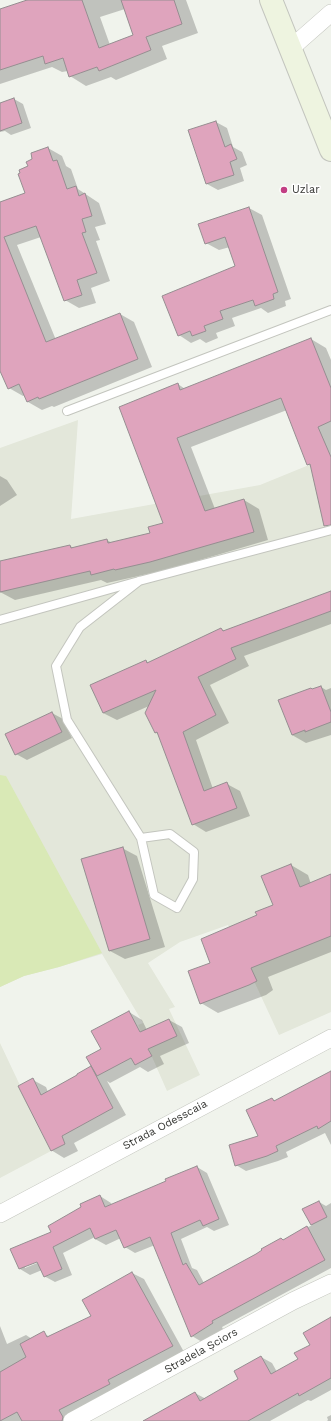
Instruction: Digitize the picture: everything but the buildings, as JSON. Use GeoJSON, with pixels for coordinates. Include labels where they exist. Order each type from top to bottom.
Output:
{"type":"FeatureCollection","features":[{"type":"Feature","properties":{"kind":"street"},"geometry":{"type":"LineString","coordinates":[[271,0],[331,150]]}},
{"type":"Feature","properties":{"kind":"street"},"geometry":{"type":"LineString","coordinates":[[290,49],[331,13]]}},
{"type":"Feature","properties":{"kind":"street","name":"Strada Odesscaia"},"geometry":{"type":"LineString","coordinates":[[0,1214],[331,1038]]}},
{"type":"Feature","properties":{"kind":"street","name":"Stradela Șciors"},"geometry":{"type":"LineString","coordinates":[[72,1421],[293,1301],[331,1283]]}},
{"type":"Feature","properties":{"kind":"lane"},"geometry":{"type":"LineString","coordinates":[[67,412],[331,310]]}},
{"type":"Feature","properties":{"kind":"lane"},"geometry":{"type":"LineString","coordinates":[[0,620],[331,530]]}},
{"type":"Feature","properties":{"kind":"lane"},"geometry":{"type":"LineString","coordinates":[[139,581],[80,627],[56,666],[67,720],[141,838],[154,895],[177,908],[193,879],[194,852],[170,834],[141,838]]}},
{"type":"Feature","properties":{"kind":"shaded area"},"geometry":{"type":"Polygon","coordinates":[[[78,420],[71,519],[260,485],[331,456],[331,1012],[279,1035],[228,925],[180,942],[148,963],[175,1007],[169,1009],[200,1075],[167,1091],[138,1025],[143,1023],[102,954],[24,976],[0,987],[0,448],[78,420]]]}},
{"type":"Feature","properties":{"kind":"shaded area"},"geometry":{"type":"Polygon","coordinates":[[[0,1043],[51,1151],[0,1178],[0,1043]]]}},
{"type":"Feature","properties":{"kind":"green space"},"geometry":{"type":"Polygon","coordinates":[[[0,775],[6,776],[102,953],[59,967],[24,976],[0,987],[0,775]]]}},
{"type":"Feature","properties":{"kind":"place","name":"Uzlar"},"geometry":{"type":"Point","coordinates":[284,190]}}]}
